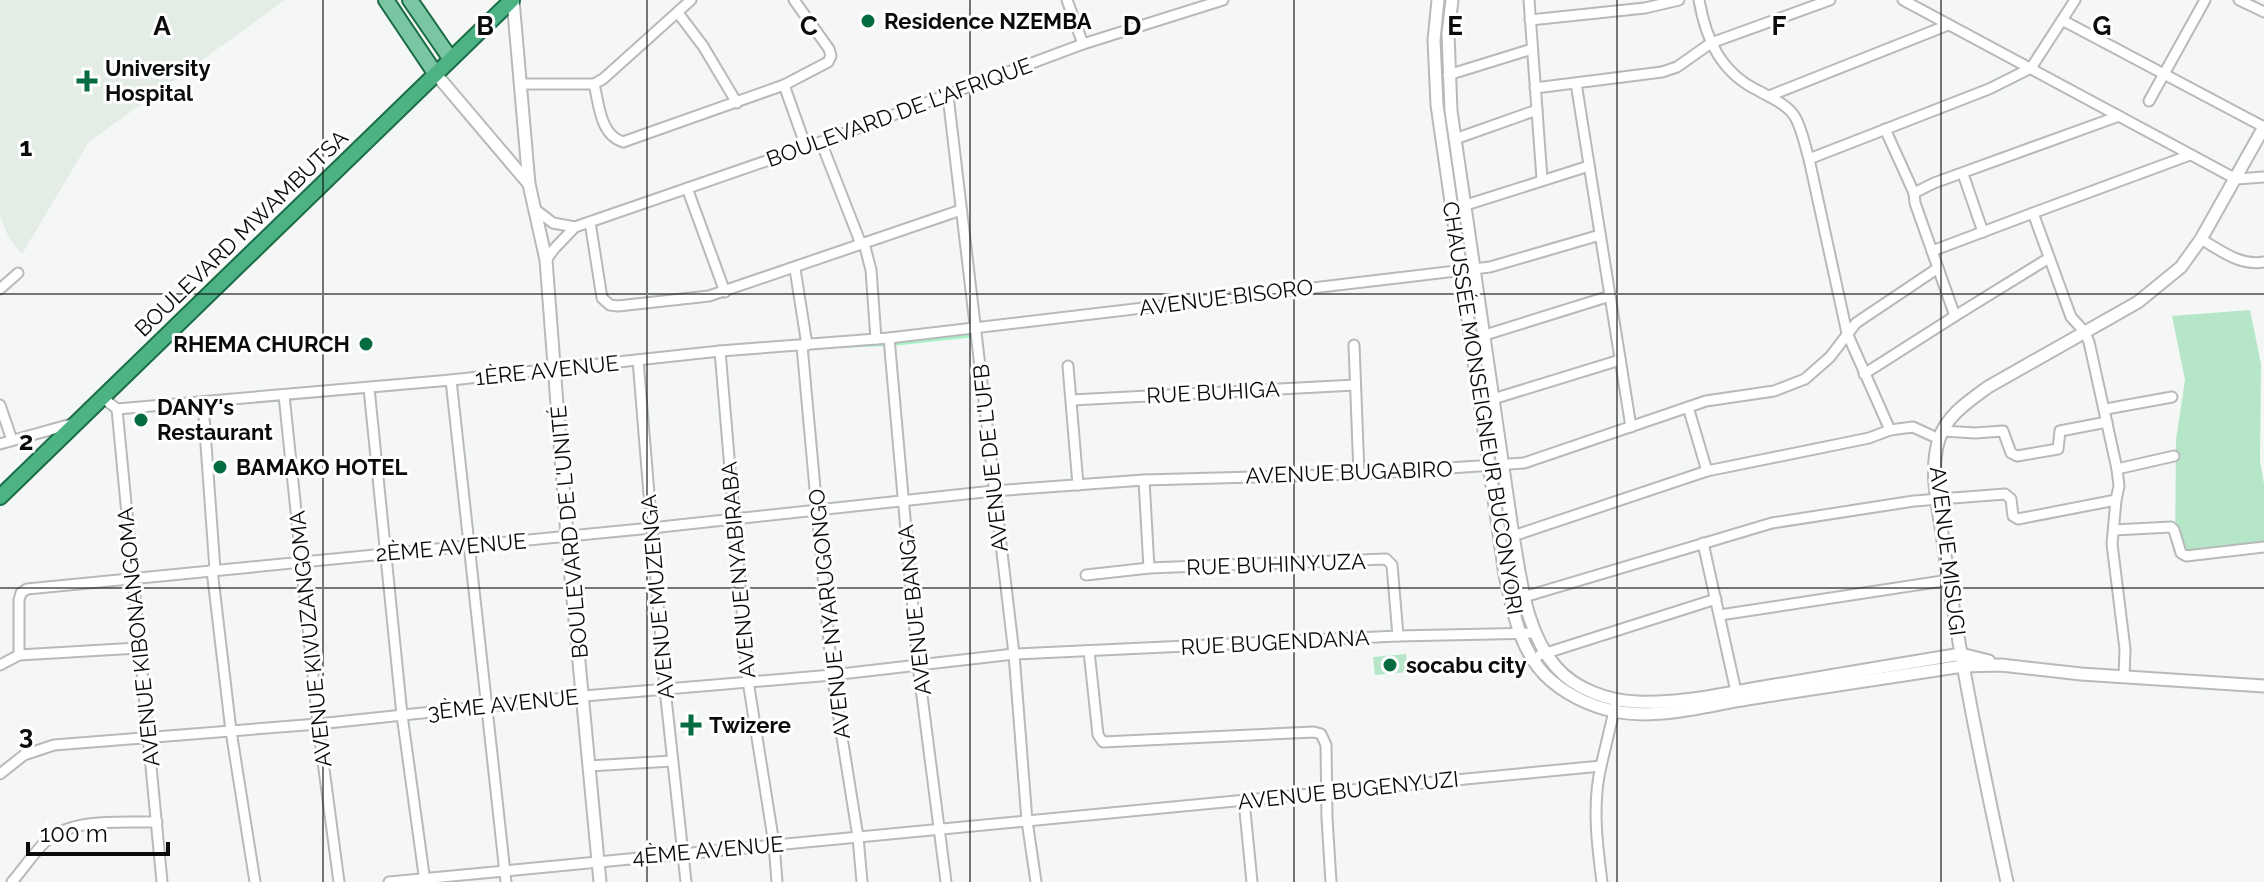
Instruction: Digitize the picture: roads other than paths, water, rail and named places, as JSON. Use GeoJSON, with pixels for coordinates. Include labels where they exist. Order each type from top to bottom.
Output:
{"type":"FeatureCollection","features":[{"type":"Feature","properties":{"kind":"highway","name":"BOULEVARD MWAMBUTSA"},"geometry":{"type":"LineString","coordinates":[[0,497],[512,0]]}},
{"type":"Feature","properties":{"kind":"main road"},"geometry":{"type":"LineString","coordinates":[[386,0],[435,73]]}},
{"type":"Feature","properties":{"kind":"main road"},"geometry":{"type":"LineString","coordinates":[[410,0],[450,58]]}},
{"type":"Feature","properties":{"kind":"street","name":"BOULEVARD DE L'UNITÉ"},"geometry":{"type":"LineString","coordinates":[[512,0],[529,184],[546,260],[567,536],[600,882]]}},
{"type":"Feature","properties":{"kind":"street"},"geometry":{"type":"LineString","coordinates":[[522,84],[594,84],[691,0]]}},
{"type":"Feature","properties":{"kind":"street"},"geometry":{"type":"LineString","coordinates":[[594,84],[603,123],[616,140],[623,142],[784,85],[828,62],[831,56],[794,0]]}},
{"type":"Feature","properties":{"kind":"street"},"geometry":{"type":"LineString","coordinates":[[1067,0],[1083,44]]}},
{"type":"Feature","properties":{"kind":"street","name":"BOULEVARD DE L'AFRIQUE"},"geometry":{"type":"LineString","coordinates":[[546,260],[575,227],[821,142],[1083,44],[1223,0]]}},
{"type":"Feature","properties":{"kind":"street","name":"CHAUSSÉE MONSEIGNEUR BUCONYORI"},"geometry":{"type":"LineString","coordinates":[[1438,0],[1434,40],[1435,81],[1505,575],[1520,635],[1545,675],[1578,699],[1615,705],[1737,696],[1962,660],[2124,677],[2264,686]]}},
{"type":"Feature","properties":{"kind":"street","name":"CHAUSSÉE MONSEIGNEUR BUCONYORI"},"geometry":{"type":"LineString","coordinates":[[1452,0],[1448,75],[1455,139],[1524,597],[1535,633],[1557,669],[1572,682],[1615,705]]}},
{"type":"Feature","properties":{"kind":"street"},"geometry":{"type":"LineString","coordinates":[[1529,0],[1542,179]]}},
{"type":"Feature","properties":{"kind":"street"},"geometry":{"type":"LineString","coordinates":[[1530,20],[1645,8],[1679,0]]}},
{"type":"Feature","properties":{"kind":"street"},"geometry":{"type":"LineString","coordinates":[[1699,0],[1711,43],[1720,60],[1748,85],[1795,116],[1809,159],[1847,333],[1890,430]]}},
{"type":"Feature","properties":{"kind":"street"},"geometry":{"type":"LineString","coordinates":[[1535,88],[1662,72],[1677,67],[1711,43],[1830,0]]}},
{"type":"Feature","properties":{"kind":"street"},"geometry":{"type":"LineString","coordinates":[[1903,0],[2236,179],[2264,177]]}},
{"type":"Feature","properties":{"kind":"street"},"geometry":{"type":"LineString","coordinates":[[1809,159],[1989,89],[2031,68],[2075,0]]}},
{"type":"Feature","properties":{"kind":"street"},"geometry":{"type":"LineString","coordinates":[[2149,101],[2205,0]]}},
{"type":"Feature","properties":{"kind":"street"},"geometry":{"type":"LineString","coordinates":[[2239,0],[2264,12]]}},
{"type":"Feature","properties":{"kind":"street"},"geometry":{"type":"LineString","coordinates":[[678,13],[703,46],[737,103]]}},
{"type":"Feature","properties":{"kind":"street"},"geometry":{"type":"LineString","coordinates":[[1941,435],[1954,415],[1978,395],[2138,302],[2181,267],[2201,239],[2264,127],[2062,20]]}},
{"type":"Feature","properties":{"kind":"street"},"geometry":{"type":"LineString","coordinates":[[1769,96],[1948,25]]}},
{"type":"Feature","properties":{"kind":"street"},"geometry":{"type":"LineString","coordinates":[[1448,75],[1532,49]]}},
{"type":"Feature","properties":{"kind":"street","name":"BOULEVARD DE L'UNITÉ"},"geometry":{"type":"LineString","coordinates":[[435,73],[529,184]]}},
{"type":"Feature","properties":{"kind":"street"},"geometry":{"type":"LineString","coordinates":[[1576,83],[1631,427]]}},
{"type":"Feature","properties":{"kind":"street"},"geometry":{"type":"LineString","coordinates":[[784,85],[806,147]]}},
{"type":"Feature","properties":{"kind":"street","name":"AVENUE DE L'UFB"},"geometry":{"type":"LineString","coordinates":[[948,96],[1014,654],[1027,821],[1036,882]]}},
{"type":"Feature","properties":{"kind":"street"},"geometry":{"type":"LineString","coordinates":[[1455,139],[1537,110]]}},
{"type":"Feature","properties":{"kind":"street"},"geometry":{"type":"LineString","coordinates":[[1914,193],[2119,116]]}},
{"type":"Feature","properties":{"kind":"street"},"geometry":{"type":"LineString","coordinates":[[1885,129],[1914,193],[1955,316]]}},
{"type":"Feature","properties":{"kind":"street"},"geometry":{"type":"LineString","coordinates":[[821,142],[871,270],[876,339]]}},
{"type":"Feature","properties":{"kind":"street"},"geometry":{"type":"LineString","coordinates":[[1932,251],[2190,155]]}},
{"type":"Feature","properties":{"kind":"street"},"geometry":{"type":"LineString","coordinates":[[1466,205],[1589,166]]}},
{"type":"Feature","properties":{"kind":"street"},"geometry":{"type":"LineString","coordinates":[[1963,174],[1983,232]]}},
{"type":"Feature","properties":{"kind":"street"},"geometry":{"type":"LineString","coordinates":[[687,188],[725,292]]}},
{"type":"Feature","properties":{"kind":"street"},"geometry":{"type":"LineString","coordinates":[[536,210],[553,223],[575,227]]}},
{"type":"Feature","properties":{"kind":"street"},"geometry":{"type":"LineString","coordinates":[[590,222],[602,298],[610,305],[695,299],[725,292],[961,210]]}},
{"type":"Feature","properties":{"kind":"street"},"geometry":{"type":"LineString","coordinates":[[2033,213],[2071,317],[2084,331],[2106,409],[2119,486],[2113,554],[2125,649],[2124,677]]}},
{"type":"Feature","properties":{"kind":"street","name":"AVENUE BISORO"},"geometry":{"type":"LineString","coordinates":[[976,326],[1476,268],[1510,262],[1600,235]]}},
{"type":"Feature","properties":{"kind":"street"},"geometry":{"type":"LineString","coordinates":[[2201,239],[2240,261],[2252,264],[2264,262]]}},
{"type":"Feature","properties":{"kind":"street"},"geometry":{"type":"LineString","coordinates":[[1864,374],[2049,258]]}},
{"type":"Feature","properties":{"kind":"street","name":"AVENUE BUGABIRO"},"geometry":{"type":"LineString","coordinates":[[993,491],[1144,480],[1489,467],[1542,458],[1688,407],[1727,397],[1774,391],[1805,379],[1830,357],[1847,333],[1865,316],[1938,268]]}},
{"type":"Feature","properties":{"kind":"street","name":"AVENUE NYARUGONGO"},"geometry":{"type":"LineString","coordinates":[[795,269],[832,675],[858,837],[862,882]]}},
{"type":"Feature","properties":{"kind":"street"},"geometry":{"type":"LineString","coordinates":[[0,289],[18,273]]}},
{"type":"Feature","properties":{"kind":"street"},"geometry":{"type":"LineString","coordinates":[[1485,335],[1610,296]]}},
{"type":"Feature","properties":{"kind":"street","name":"1ÈRE AVENUE"},"geometry":{"type":"LineString","coordinates":[[117,409],[369,388],[720,351],[889,338],[976,326]]}},
{"type":"Feature","properties":{"kind":"street","name":"AVENUE BANGA"},"geometry":{"type":"LineString","coordinates":[[889,338],[918,665],[946,882]]}},
{"type":"Feature","properties":{"kind":"street"},"geometry":{"type":"LineString","coordinates":[[1354,345],[1359,474]]}},
{"type":"Feature","properties":{"kind":"street","name":"AVENUE NYABIRABA"},"geometry":{"type":"LineString","coordinates":[[720,351],[748,681],[774,844],[777,882]]}},
{"type":"Feature","properties":{"kind":"street","name":"AVENUE MUZENGA"},"geometry":{"type":"LineString","coordinates":[[638,360],[665,689],[686,882]]}},
{"type":"Feature","properties":{"kind":"street"},"geometry":{"type":"LineString","coordinates":[[1493,399],[1620,360]]}},
{"type":"Feature","properties":{"kind":"street"},"geometry":{"type":"LineString","coordinates":[[1068,366],[1078,485]]}},
{"type":"Feature","properties":{"kind":"street"},"geometry":{"type":"LineString","coordinates":[[451,380],[506,882]]}},
{"type":"Feature","properties":{"kind":"street","name":"RUE BUHIGA"},"geometry":{"type":"LineString","coordinates":[[1072,400],[1355,385]]}},
{"type":"Feature","properties":{"kind":"street"},"geometry":{"type":"LineString","coordinates":[[369,388],[402,715],[425,880]]}},
{"type":"Feature","properties":{"kind":"street","name":"AVENUE KIVUZANGOMA"},"geometry":{"type":"LineString","coordinates":[[284,395],[318,724],[339,882]]}},
{"type":"Feature","properties":{"kind":"street"},"geometry":{"type":"LineString","coordinates":[[2106,409],[2172,397]]}},
{"type":"Feature","properties":{"kind":"street"},"geometry":{"type":"LineString","coordinates":[[103,398],[117,409]]}},
{"type":"Feature","properties":{"kind":"street"},"geometry":{"type":"LineString","coordinates":[[203,403],[213,570],[231,731],[255,882]]}},
{"type":"Feature","properties":{"kind":"street"},"geometry":{"type":"LineString","coordinates":[[0,405],[12,440]]}},
{"type":"Feature","properties":{"kind":"street"},"geometry":{"type":"LineString","coordinates":[[1688,407],[1707,471]]}},
{"type":"Feature","properties":{"kind":"street","name":"AVENUE KIBONANGOMA"},"geometry":{"type":"LineString","coordinates":[[117,409],[162,882]]}},
{"type":"Feature","properties":{"kind":"street"},"geometry":{"type":"LineString","coordinates":[[0,444],[78,422]]}},
{"type":"Feature","properties":{"kind":"street"},"geometry":{"type":"LineString","coordinates":[[1513,536],[1707,471],[1869,438],[1890,430],[1913,427],[1941,435],[2003,431],[2011,453],[2017,456],[2058,449],[2060,431],[2107,422]]}},
{"type":"Feature","properties":{"kind":"street","name":"AVENUE MISUGI"},"geometry":{"type":"LineString","coordinates":[[1941,435],[1934,470],[1949,580],[2007,882]]}},
{"type":"Feature","properties":{"kind":"street"},"geometry":{"type":"LineString","coordinates":[[2117,469],[2174,456]]}},
{"type":"Feature","properties":{"kind":"street"},"geometry":{"type":"LineString","coordinates":[[1144,480],[1149,568]]}},
{"type":"Feature","properties":{"kind":"street","name":"2ÈME AVENUE"},"geometry":{"type":"LineString","coordinates":[[19,655],[21,593],[27,589],[993,491]]}},
{"type":"Feature","properties":{"kind":"street"},"geometry":{"type":"LineString","coordinates":[[1524,597],[1795,519],[1938,499],[2005,494],[2011,499],[2013,516],[2018,519],[2116,500]]}},
{"type":"Feature","properties":{"kind":"street"},"geometry":{"type":"LineString","coordinates":[[2114,530],[2171,527],[2181,553],[2186,556],[2264,547]]}},
{"type":"Feature","properties":{"kind":"street"},"geometry":{"type":"LineString","coordinates":[[1703,543],[1737,696]]}},
{"type":"Feature","properties":{"kind":"street","name":"RUE BUHINYUZA"},"geometry":{"type":"LineString","coordinates":[[1086,575],[1149,568],[1390,560],[1398,636]]}},
{"type":"Feature","properties":{"kind":"street"},"geometry":{"type":"LineString","coordinates":[[1720,615],[1949,580]]}},
{"type":"Feature","properties":{"kind":"street"},"geometry":{"type":"LineString","coordinates":[[1532,657],[1716,599]]}},
{"type":"Feature","properties":{"kind":"street","name":"RUE BUGENDANA"},"geometry":{"type":"LineString","coordinates":[[1014,654],[1398,636],[1535,633]]}},
{"type":"Feature","properties":{"kind":"street"},"geometry":{"type":"LineString","coordinates":[[0,665],[19,655],[138,648]]}},
{"type":"Feature","properties":{"kind":"street"},"geometry":{"type":"LineString","coordinates":[[1089,651],[1098,735],[1103,742],[1314,732],[1325,739],[1331,882]]}},
{"type":"Feature","properties":{"kind":"street","name":"3ÈME AVENUE"},"geometry":{"type":"LineString","coordinates":[[0,774],[24,755],[43,748],[832,675],[1014,654]]}},
{"type":"Feature","properties":{"kind":"street"},"geometry":{"type":"LineString","coordinates":[[1602,882],[1596,826],[1596,785],[1615,705]]}},
{"type":"Feature","properties":{"kind":"street"},"geometry":{"type":"LineString","coordinates":[[589,766],[672,761]]}},
{"type":"Feature","properties":{"kind":"street","name":"AVENUE BUGENYUZI"},"geometry":{"type":"LineString","coordinates":[[1027,821],[1601,766]]}},
{"type":"Feature","properties":{"kind":"street"},"geometry":{"type":"LineString","coordinates":[[1244,801],[1252,882]]}},
{"type":"Feature","properties":{"kind":"street","name":"4ÈME AVENUE"},"geometry":{"type":"LineString","coordinates":[[389,882],[1027,821]]}},
{"type":"Feature","properties":{"kind":"street"},"geometry":{"type":"LineString","coordinates":[[12,882],[46,842],[68,829],[84,825],[157,822]]}},
{"type":"Feature","properties":{"kind":"waterway"},"geometry":{"type":"LineString","coordinates":[[805,348],[897,344],[970,336]]}},
{"type":"Feature","properties":{"kind":"place","name":"Residence NZEMBA"},"geometry":{"type":"Point","coordinates":[868,21]}},
{"type":"Feature","properties":{"kind":"place","name":"University Hospital"},"geometry":{"type":"Point","coordinates":[87,81]}},
{"type":"Feature","properties":{"kind":"place","name":"RHEMA CHURCH"},"geometry":{"type":"Point","coordinates":[366,344]}},
{"type":"Feature","properties":{"kind":"place","name":"DANY's Restaurant"},"geometry":{"type":"Point","coordinates":[141,420]}},
{"type":"Feature","properties":{"kind":"place","name":"BAMAKO HOTEL"},"geometry":{"type":"Point","coordinates":[220,467]}},
{"type":"Feature","properties":{"kind":"place","name":"socabu city"},"geometry":{"type":"Point","coordinates":[1390,665]}},
{"type":"Feature","properties":{"kind":"place","name":"Twizere"},"geometry":{"type":"Point","coordinates":[691,725]}}]}
